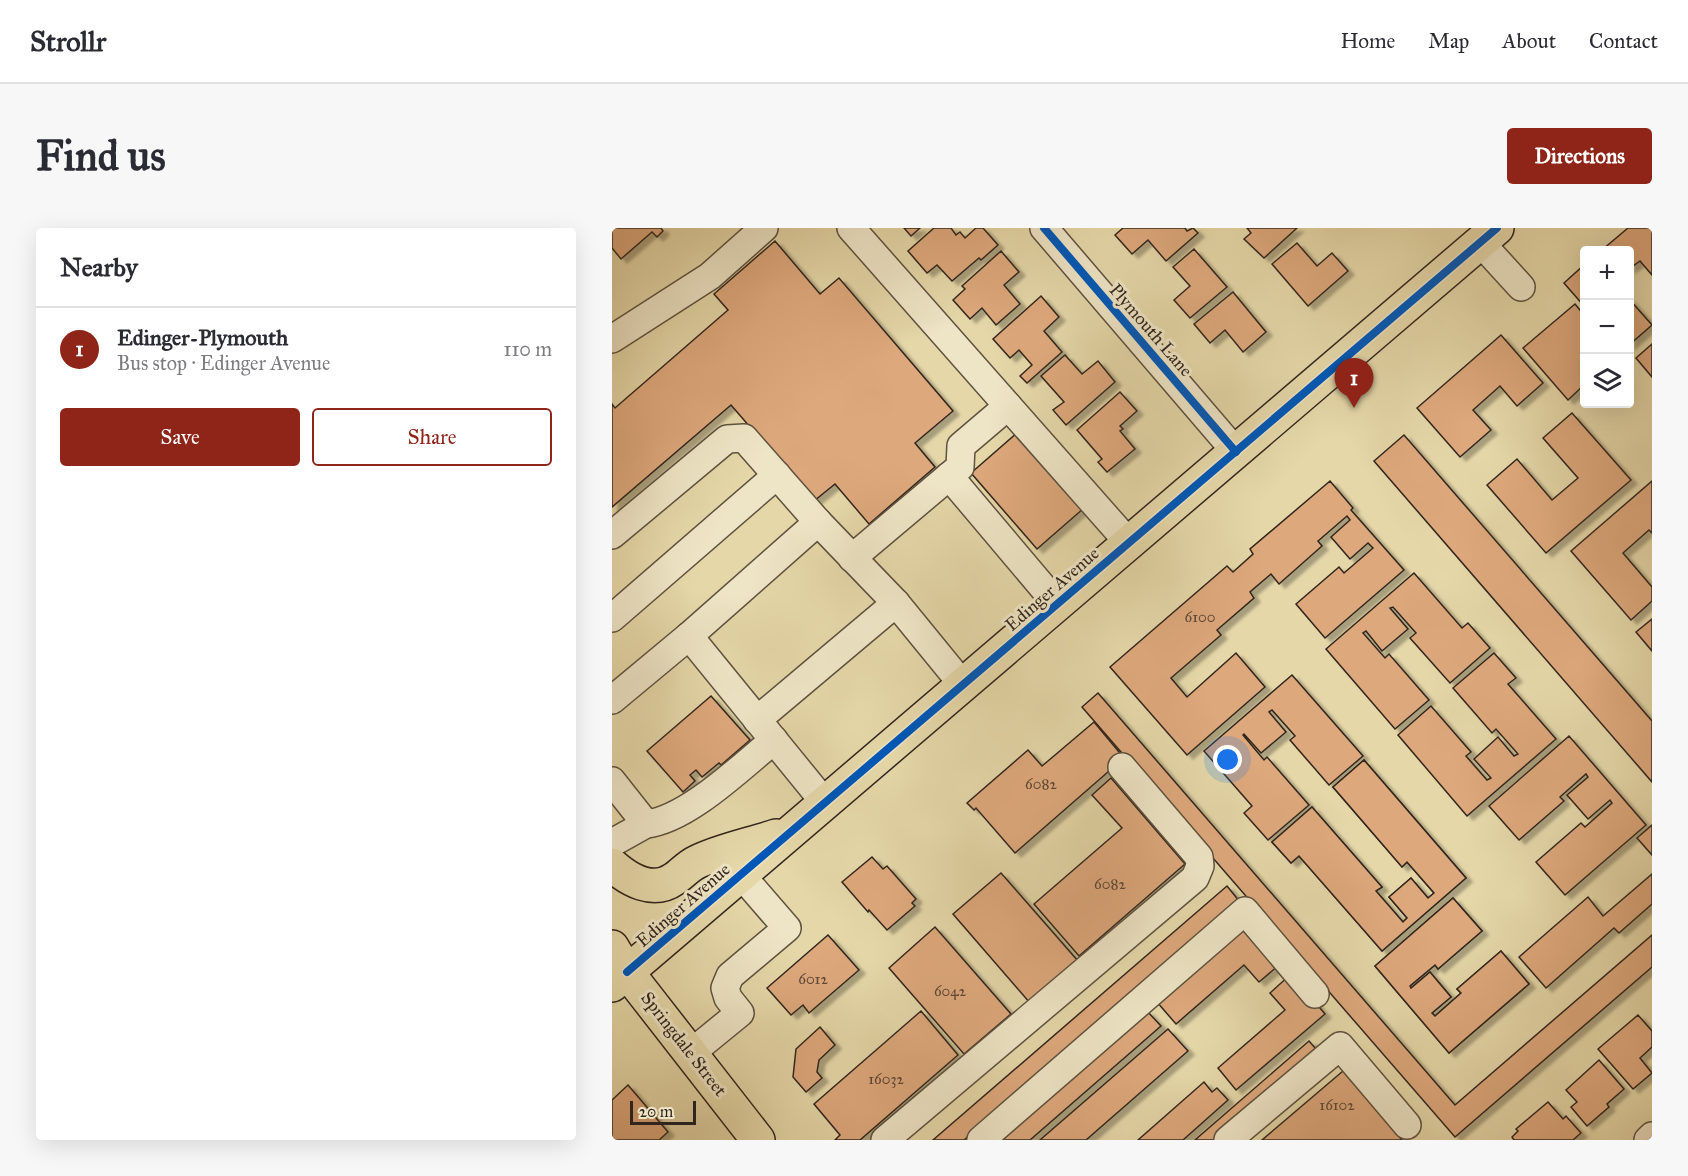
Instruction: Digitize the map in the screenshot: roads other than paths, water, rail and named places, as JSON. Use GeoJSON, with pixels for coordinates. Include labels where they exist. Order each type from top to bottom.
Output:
{"type":"FeatureCollection","features":[{"type":"Feature","properties":{"kind":"main road","name":"Edinger Avenue"},"geometry":{"type":"LineString","coordinates":[[617,968],[741,875],[1489,235]]}},
{"type":"Feature","properties":{"kind":"main road"},"geometry":{"type":"LineString","coordinates":[[612,865],[641,884],[659,886],[672,880],[695,862],[792,831]]}},
{"type":"Feature","properties":{"kind":"main road","name":"Springdale Street"},"geometry":{"type":"LineString","coordinates":[[617,968],[691,1053],[758,1140]]}},
{"type":"Feature","properties":{"kind":"street"},"geometry":{"type":"LineString","coordinates":[[612,339],[710,276],[764,228]]}},
{"type":"Feature","properties":{"kind":"street"},"geometry":{"type":"LineString","coordinates":[[851,228],[1128,543]]}},
{"type":"Feature","properties":{"kind":"street","name":"Plymouth Lane"},"geometry":{"type":"LineString","coordinates":[[1044,228],[1236,452]]}},
{"type":"Feature","properties":{"kind":"street"},"geometry":{"type":"LineString","coordinates":[[1489,235],[1521,287]]}},
{"type":"Feature","properties":{"kind":"street"},"geometry":{"type":"LineString","coordinates":[[852,558],[960,467],[961,446],[1008,406]]}},
{"type":"Feature","properties":{"kind":"street"},"geometry":{"type":"LineString","coordinates":[[612,535],[727,439],[744,438],[818,522],[896,603],[963,685]]}},
{"type":"Feature","properties":{"kind":"street"},"geometry":{"type":"LineString","coordinates":[[612,618],[777,475]]}},
{"type":"Feature","properties":{"kind":"street"},"geometry":{"type":"LineString","coordinates":[[949,476],[1057,604]]}},
{"type":"Feature","properties":{"kind":"street"},"geometry":{"type":"LineString","coordinates":[[612,700],[689,636],[818,522]]}},
{"type":"Feature","properties":{"kind":"street"},"geometry":{"type":"LineString","coordinates":[[612,843],[646,824],[659,822],[677,814],[713,790],[765,730],[896,603]]}},
{"type":"Feature","properties":{"kind":"street"},"geometry":{"type":"LineString","coordinates":[[689,636],[825,803]]}},
{"type":"Feature","properties":{"kind":"street"},"geometry":{"type":"LineString","coordinates":[[885,1140],[1195,878],[1200,866],[1199,856],[1122,767]]}},
{"type":"Feature","properties":{"kind":"street"},"geometry":{"type":"LineString","coordinates":[[612,781],[646,824]]}},
{"type":"Feature","properties":{"kind":"street"},"geometry":{"type":"LineString","coordinates":[[691,1053],[740,1013],[728,998],[725,988],[730,976],[787,928],[741,875]]}},
{"type":"Feature","properties":{"kind":"street"},"geometry":{"type":"LineString","coordinates":[[981,1140],[1245,911],[1315,994]]}},
{"type":"Feature","properties":{"kind":"street"},"geometry":{"type":"LineString","coordinates":[[1228,1140],[1340,1046],[1407,1125]]}},
{"type":"Feature","properties":{"kind":"street"},"geometry":{"type":"LineString","coordinates":[[1648,1140],[1652,1136]]}},
{"type":"Feature","properties":{"kind":"place","name":"Edinger-Plymouth"},"geometry":{"type":"Point","coordinates":[1354,408]}}]}
